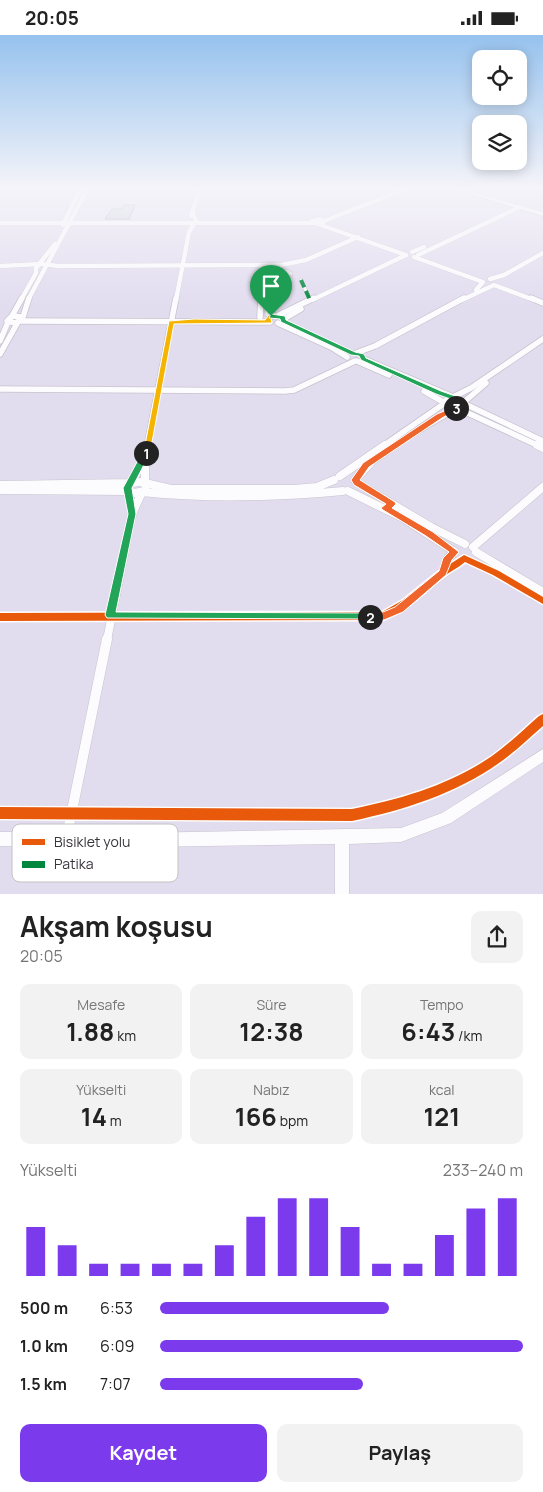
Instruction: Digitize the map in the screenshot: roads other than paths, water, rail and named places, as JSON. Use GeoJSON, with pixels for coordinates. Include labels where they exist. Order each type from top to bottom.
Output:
{"type":"FeatureCollection","features":[{"type":"Feature","properties":{"kind":"street"},"geometry":{"type":"LineString","coordinates":[[0,341],[9,319],[36,273],[36,269],[55,244],[64,228]]}},
{"type":"Feature","properties":{"kind":"street"},"geometry":{"type":"LineString","coordinates":[[0,354],[21,319],[64,228]]}},
{"type":"Feature","properties":{"kind":"street"},"geometry":{"type":"LineString","coordinates":[[69,824],[132,514],[142,492],[146,489],[145,457],[183,266],[189,228]]}},
{"type":"Feature","properties":{"kind":"street"},"geometry":{"type":"LineString","coordinates":[[189,232],[192,228]]}},
{"type":"Feature","properties":{"kind":"street"},"geometry":{"type":"LineString","coordinates":[[333,228],[496,283],[543,301]]}},
{"type":"Feature","properties":{"kind":"street"},"geometry":{"type":"LineString","coordinates":[[340,228],[412,255]]}},
{"type":"Feature","properties":{"kind":"street"},"geometry":{"type":"LineString","coordinates":[[450,237],[469,228]]}},
{"type":"Feature","properties":{"kind":"street"},"geometry":{"type":"LineString","coordinates":[[272,318],[469,228]]}},
{"type":"Feature","properties":{"kind":"street"},"geometry":{"type":"LineString","coordinates":[[22,266],[36,269],[68,266],[295,264],[358,237]]}},
{"type":"Feature","properties":{"kind":"street"},"geometry":{"type":"LineString","coordinates":[[474,293],[487,280],[504,275],[543,253]]}},
{"type":"Feature","properties":{"kind":"street"},"geometry":{"type":"LineString","coordinates":[[0,266],[41,264],[47,267]]}},
{"type":"Feature","properties":{"kind":"street"},"geometry":{"type":"LineString","coordinates":[[260,317],[265,265]]}},
{"type":"Feature","properties":{"kind":"street"},"geometry":{"type":"LineString","coordinates":[[265,265],[268,314],[272,318]]}},
{"type":"Feature","properties":{"kind":"street"},"geometry":{"type":"LineString","coordinates":[[282,321],[297,311],[377,271]]}},
{"type":"Feature","properties":{"kind":"street"},"geometry":{"type":"LineString","coordinates":[[332,371],[347,357],[375,346],[496,283],[504,275]]}},
{"type":"Feature","properties":{"kind":"street"},"geometry":{"type":"LineString","coordinates":[[301,280],[310,300]]}},
{"type":"Feature","properties":{"kind":"street"},"geometry":{"type":"LineString","coordinates":[[28,289],[34,289]]}},
{"type":"Feature","properties":{"kind":"street"},"geometry":{"type":"LineString","coordinates":[[172,320],[260,317],[282,321],[355,353],[360,360],[427,392],[448,406],[457,408],[543,448]]}},
{"type":"Feature","properties":{"kind":"street"},"geometry":{"type":"LineString","coordinates":[[0,319],[194,321],[272,318],[282,321],[347,357],[360,360],[452,398],[543,441]]}},
{"type":"Feature","properties":{"kind":"street"},"geometry":{"type":"LineString","coordinates":[[0,485],[131,483],[138,481],[171,489],[294,489],[317,487],[337,478],[445,403],[447,399],[481,384],[540,345],[543,339]]}},
{"type":"Feature","properties":{"kind":"street"},"geometry":{"type":"LineString","coordinates":[[0,389],[294,390],[332,371],[360,360],[375,346]]}},
{"type":"Feature","properties":{"kind":"street"},"geometry":{"type":"LineString","coordinates":[[0,490],[129,491],[134,493],[172,495],[292,495],[346,491],[355,489],[356,481],[366,465],[439,416],[462,406],[481,384]]}},
{"type":"Feature","properties":{"kind":"street"},"geometry":{"type":"LineString","coordinates":[[132,514],[128,488],[145,457]]}},
{"type":"Feature","properties":{"kind":"street"},"geometry":{"type":"LineString","coordinates":[[337,478],[349,476],[464,558],[496,573],[543,601]]}},
{"type":"Feature","properties":{"kind":"street"},"geometry":{"type":"LineString","coordinates":[[337,478],[334,486],[389,506],[431,527],[472,548],[543,592]]}},
{"type":"Feature","properties":{"kind":"street"},"geometry":{"type":"LineString","coordinates":[[443,572],[448,558],[455,552],[456,546],[472,548],[543,487]]}},
{"type":"Feature","properties":{"kind":"street"},"geometry":{"type":"LineString","coordinates":[[0,617],[110,615],[384,616],[399,610],[443,572],[456,566],[464,558],[472,557],[472,548]]}},
{"type":"Feature","properties":{"kind":"street"},"geometry":{"type":"LineString","coordinates":[[0,813],[352,815],[396,806],[444,788],[496,759],[543,719]]}},
{"type":"Feature","properties":{"kind":"street"},"geometry":{"type":"LineString","coordinates":[[178,839],[401,835],[446,819],[543,755]]}},
{"type":"Feature","properties":{"kind":"street"},"geometry":{"type":"LineString","coordinates":[[342,837],[342,894]]}}]}
